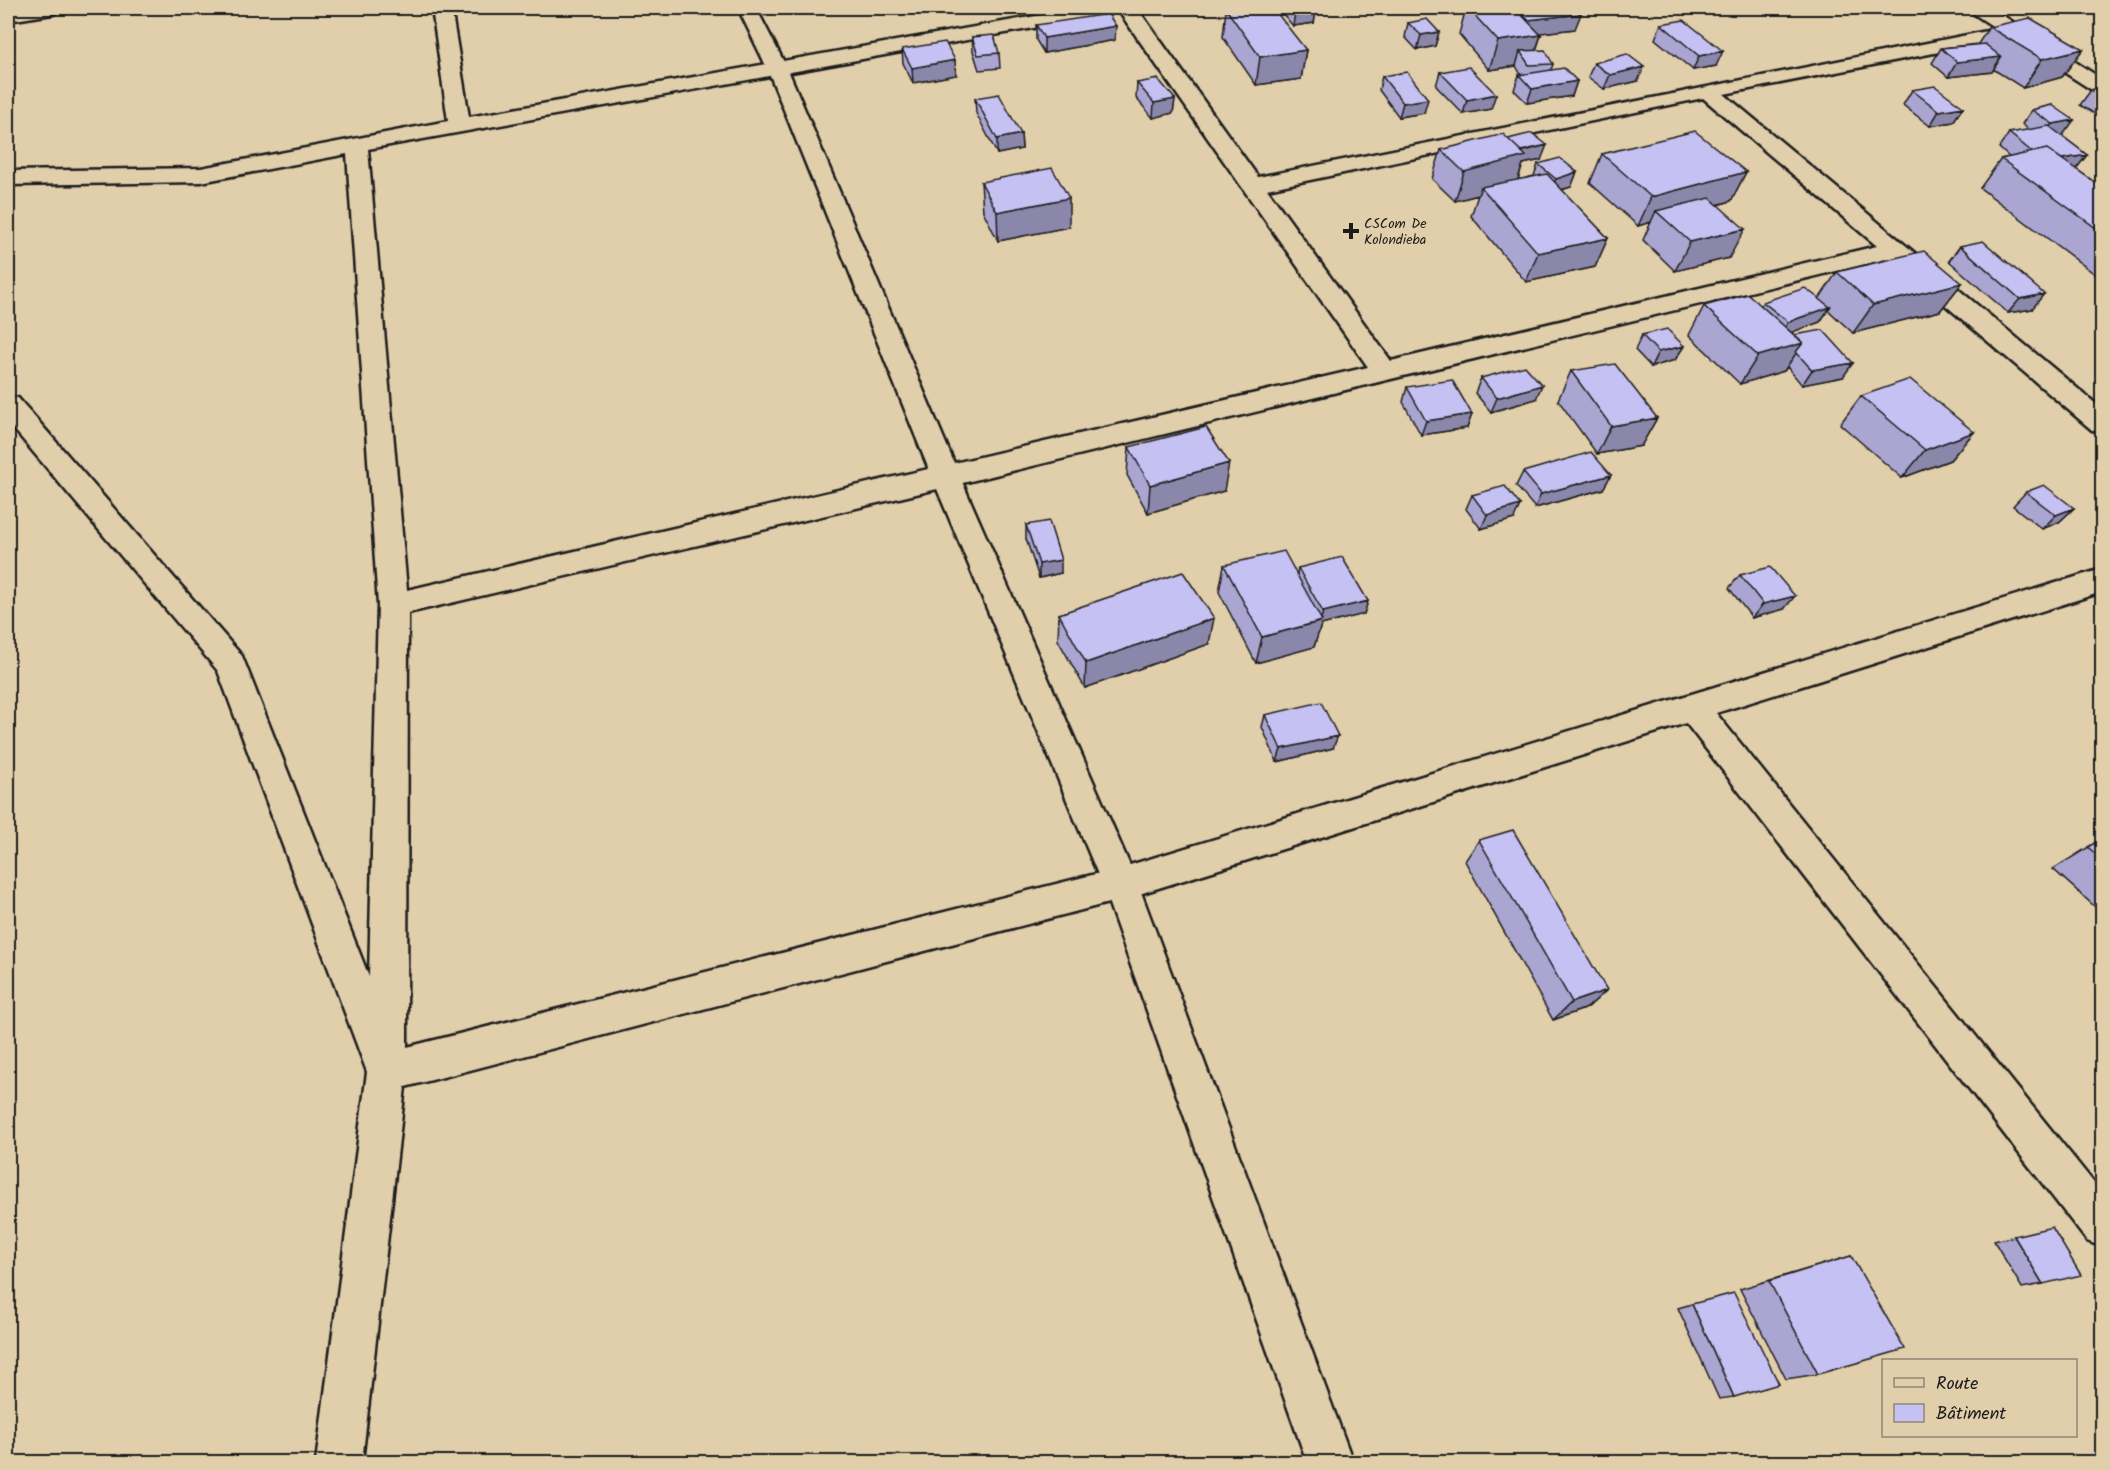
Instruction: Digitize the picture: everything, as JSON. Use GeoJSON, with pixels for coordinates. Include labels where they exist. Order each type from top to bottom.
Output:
{"type":"FeatureCollection","features":[{"type":"Feature","properties":{"kind":"street"},"geometry":{"type":"LineString","coordinates":[[8,15],[53,8]]}},
{"type":"Feature","properties":{"kind":"street"},"geometry":{"type":"LineString","coordinates":[[441,8],[460,125]]}},
{"type":"Feature","properties":{"kind":"street"},"geometry":{"type":"LineString","coordinates":[[747,8],[778,70],[946,477],[1120,884],[1330,1462]]}},
{"type":"Feature","properties":{"kind":"street"},"geometry":{"type":"LineString","coordinates":[[8,178],[201,175],[460,125],[778,70],[1056,13],[1110,8]]}},
{"type":"Feature","properties":{"kind":"street"},"geometry":{"type":"LineString","coordinates":[[1127,8],[1385,372]]}},
{"type":"Feature","properties":{"kind":"street"},"geometry":{"type":"LineString","coordinates":[[1978,8],[2103,88]]}},
{"type":"Feature","properties":{"kind":"street"},"geometry":{"type":"LineString","coordinates":[[1251,185],[1707,91],[2016,32]]}},
{"type":"Feature","properties":{"kind":"street"},"geometry":{"type":"LineString","coordinates":[[1707,91],[2103,423]]}},
{"type":"Feature","properties":{"kind":"street"},"geometry":{"type":"LineString","coordinates":[[339,1462],[387,1072],[393,605],[357,145]]}},
{"type":"Feature","properties":{"kind":"street"},"geometry":{"type":"LineString","coordinates":[[393,605],[946,477],[1897,249]]}},
{"type":"Feature","properties":{"kind":"street"},"geometry":{"type":"LineString","coordinates":[[8,405],[231,665],[387,1072]]}},
{"type":"Feature","properties":{"kind":"street"},"geometry":{"type":"LineString","coordinates":[[387,1072],[1120,884],[2103,581]]}},
{"type":"Feature","properties":{"kind":"street"},"geometry":{"type":"LineString","coordinates":[[1692,707],[2103,1226]]}},
{"type":"Feature","properties":{"kind":"building"},"geometry":{"type":"Polygon","coordinates":[[[1273,8],[1306,50],[1260,57],[1226,9],[1273,8]]]}},
{"type":"Feature","properties":{"kind":"building"},"geometry":{"type":"Polygon","coordinates":[[[1292,8],[1317,8],[1295,12],[1292,8]]]}},
{"type":"Feature","properties":{"kind":"building"},"geometry":{"type":"Polygon","coordinates":[[[1468,8],[1515,8],[1541,35],[1498,41],[1468,8]]]}},
{"type":"Feature","properties":{"kind":"building"},"geometry":{"type":"Polygon","coordinates":[[[1518,8],[1574,8],[1581,14],[1528,20],[1518,8]]]}},
{"type":"Feature","properties":{"kind":"building"},"geometry":{"type":"Polygon","coordinates":[[[1108,14],[1116,26],[1044,38],[1036,25],[1108,14]]]}},
{"type":"Feature","properties":{"kind":"building"},"geometry":{"type":"Polygon","coordinates":[[[2030,18],[2083,49],[2042,59],[1989,27],[2030,18]]]}},
{"type":"Feature","properties":{"kind":"building"},"geometry":{"type":"Polygon","coordinates":[[[1427,19],[1439,32],[1421,35],[1408,23],[1427,19]]]}},
{"type":"Feature","properties":{"kind":"building"},"geometry":{"type":"Polygon","coordinates":[[[1684,20],[1723,51],[1699,56],[1661,24],[1684,20]]]}},
{"type":"Feature","properties":{"kind":"building"},"geometry":{"type":"Polygon","coordinates":[[[994,35],[999,53],[978,55],[972,37],[994,35]]]}},
{"type":"Feature","properties":{"kind":"building"},"geometry":{"type":"Polygon","coordinates":[[[945,42],[955,60],[912,68],[902,49],[945,42]]]}},
{"type":"Feature","properties":{"kind":"building"},"geometry":{"type":"Polygon","coordinates":[[[1985,44],[2001,57],[1957,62],[1941,48],[1985,44]]]}},
{"type":"Feature","properties":{"kind":"building"},"geometry":{"type":"Polygon","coordinates":[[[1545,50],[1553,64],[1529,65],[1520,51],[1545,50]]]}},
{"type":"Feature","properties":{"kind":"building"},"geometry":{"type":"Polygon","coordinates":[[[1627,54],[1644,67],[1610,75],[1594,63],[1627,54]]]}},
{"type":"Feature","properties":{"kind":"building"},"geometry":{"type":"Polygon","coordinates":[[[1469,67],[1496,94],[1467,100],[1440,72],[1469,67]]]}},
{"type":"Feature","properties":{"kind":"building"},"geometry":{"type":"Polygon","coordinates":[[[1564,68],[1577,81],[1532,89],[1519,75],[1564,68]]]}},
{"type":"Feature","properties":{"kind":"building"},"geometry":{"type":"Polygon","coordinates":[[[1407,72],[1428,99],[1403,103],[1382,76],[1407,72]]]}},
{"type":"Feature","properties":{"kind":"building"},"geometry":{"type":"Polygon","coordinates":[[[1158,79],[1175,99],[1154,103],[1137,83],[1158,79]]]}},
{"type":"Feature","properties":{"kind":"building"},"geometry":{"type":"Polygon","coordinates":[[[1935,86],[1963,107],[1939,111],[1912,90],[1935,86]]]}},
{"type":"Feature","properties":{"kind":"building"},"geometry":{"type":"Polygon","coordinates":[[[2103,87],[2103,97],[2091,90],[2103,87]]]}},
{"type":"Feature","properties":{"kind":"building"},"geometry":{"type":"Polygon","coordinates":[[[999,94],[1021,134],[997,139],[975,98],[999,94]]]}},
{"type":"Feature","properties":{"kind":"building"},"geometry":{"type":"Polygon","coordinates":[[[2052,105],[2074,120],[2053,124],[2032,110],[2052,105]]]}},
{"type":"Feature","properties":{"kind":"building"},"geometry":{"type":"Polygon","coordinates":[[[2049,126],[2087,155],[2062,159],[2047,149],[2032,152],[2009,133],[2049,126]]]}},
{"type":"Feature","properties":{"kind":"building"},"geometry":{"type":"Polygon","coordinates":[[[1695,131],[1746,172],[1651,197],[1602,154],[1695,131]]]}},
{"type":"Feature","properties":{"kind":"building"},"geometry":{"type":"Polygon","coordinates":[[[1532,133],[1547,145],[1521,151],[1508,139],[1532,133]]]}},
{"type":"Feature","properties":{"kind":"building"},"geometry":{"type":"Polygon","coordinates":[[[1503,134],[1526,156],[1464,172],[1441,150],[1503,134]]]}},
{"type":"Feature","properties":{"kind":"building"},"geometry":{"type":"Polygon","coordinates":[[[2047,149],[2103,188],[2103,233],[2001,159],[2047,149]]]}},
{"type":"Feature","properties":{"kind":"building"},"geometry":{"type":"Polygon","coordinates":[[[1560,158],[1577,172],[1556,179],[1538,164],[1560,158]]]}},
{"type":"Feature","properties":{"kind":"building"},"geometry":{"type":"Polygon","coordinates":[[[1052,168],[1069,198],[997,212],[981,182],[1052,168]]]}},
{"type":"Feature","properties":{"kind":"building"},"geometry":{"type":"Polygon","coordinates":[[[1547,174],[1608,238],[1538,253],[1481,187],[1547,174]]]}},
{"type":"Feature","properties":{"kind":"building"},"geometry":{"type":"Polygon","coordinates":[[[1710,198],[1745,229],[1690,242],[1656,211],[1710,198]]]}},
{"type":"Feature","properties":{"kind":"building"},"geometry":{"type":"Polygon","coordinates":[[[1983,241],[2044,294],[2020,299],[1960,246],[1983,241]]]}},
{"type":"Feature","properties":{"kind":"building"},"geometry":{"type":"Polygon","coordinates":[[[1924,251],[1962,283],[1873,305],[1837,272],[1924,251]]]}},
{"type":"Feature","properties":{"kind":"building"},"geometry":{"type":"Polygon","coordinates":[[[1805,288],[1830,307],[1788,322],[1763,302],[1805,288]]]}},
{"type":"Feature","properties":{"kind":"building"},"geometry":{"type":"Polygon","coordinates":[[[1748,294],[1803,343],[1758,356],[1704,306],[1748,294]]]}},
{"type":"Feature","properties":{"kind":"building"},"geometry":{"type":"Polygon","coordinates":[[[1667,329],[1684,346],[1658,352],[1642,335],[1667,329]]]}},
{"type":"Feature","properties":{"kind":"building"},"geometry":{"type":"Polygon","coordinates":[[[1823,330],[1853,363],[1812,370],[1796,352],[1803,343],[1794,335],[1823,330]]]}},
{"type":"Feature","properties":{"kind":"building"},"geometry":{"type":"Polygon","coordinates":[[[1615,364],[1657,418],[1611,426],[1571,371],[1615,364]]]}},
{"type":"Feature","properties":{"kind":"building"},"geometry":{"type":"Polygon","coordinates":[[[1525,366],[1542,385],[1497,398],[1481,378],[1525,366]]]}},
{"type":"Feature","properties":{"kind":"building"},"geometry":{"type":"Polygon","coordinates":[[[1910,379],[1974,432],[1925,450],[1861,396],[1910,379]]]}},
{"type":"Feature","properties":{"kind":"building"},"geometry":{"type":"Polygon","coordinates":[[[1452,380],[1472,414],[1426,421],[1407,387],[1452,380]]]}},
{"type":"Feature","properties":{"kind":"building"},"geometry":{"type":"Polygon","coordinates":[[[1206,427],[1229,463],[1150,485],[1129,447],[1206,427]]]}},
{"type":"Feature","properties":{"kind":"building"},"geometry":{"type":"Polygon","coordinates":[[[1591,452],[1611,475],[1541,494],[1523,472],[1591,452]]]}},
{"type":"Feature","properties":{"kind":"building"},"geometry":{"type":"Polygon","coordinates":[[[2044,485],[2074,508],[2056,515],[2026,492],[2044,485]]]}},
{"type":"Feature","properties":{"kind":"building"},"geometry":{"type":"Polygon","coordinates":[[[1505,486],[1520,505],[1487,515],[1472,495],[1505,486]]]}},
{"type":"Feature","properties":{"kind":"building"},"geometry":{"type":"Polygon","coordinates":[[[1049,521],[1061,560],[1039,564],[1026,525],[1049,521]]]}},
{"type":"Feature","properties":{"kind":"building"},"geometry":{"type":"Polygon","coordinates":[[[1284,551],[1322,621],[1262,637],[1224,565],[1284,551]]]}},
{"type":"Feature","properties":{"kind":"building"},"geometry":{"type":"Polygon","coordinates":[[[1342,557],[1368,601],[1323,612],[1298,568],[1342,557]]]}},
{"type":"Feature","properties":{"kind":"building"},"geometry":{"type":"Polygon","coordinates":[[[1770,567],[1795,596],[1763,604],[1740,575],[1770,567]]]}},
{"type":"Feature","properties":{"kind":"building"},"geometry":{"type":"Polygon","coordinates":[[[1183,572],[1214,618],[1086,663],[1059,614],[1183,572]]]}},
{"type":"Feature","properties":{"kind":"building"},"geometry":{"type":"Polygon","coordinates":[[[1321,702],[1338,736],[1281,749],[1265,715],[1321,702]]]}},
{"type":"Feature","properties":{"kind":"building"},"geometry":{"type":"Polygon","coordinates":[[[1513,830],[1607,990],[1572,1002],[1479,840],[1513,830]]]}},
{"type":"Feature","properties":{"kind":"building"},"geometry":{"type":"Polygon","coordinates":[[[2103,838],[2103,861],[2088,847],[2103,838]]]}},
{"type":"Feature","properties":{"kind":"building"},"geometry":{"type":"Polygon","coordinates":[[[2052,1227],[2081,1275],[2043,1284],[2014,1236],[2052,1227]]]}},
{"type":"Feature","properties":{"kind":"building"},"geometry":{"type":"Polygon","coordinates":[[[1851,1256],[1905,1349],[1818,1374],[1769,1281],[1851,1256]]]}},
{"type":"Feature","properties":{"kind":"building"},"geometry":{"type":"Polygon","coordinates":[[[1734,1293],[1779,1384],[1734,1397],[1692,1304],[1734,1293]]]}},
{"type":"Feature","properties":{"kind":"place","name":"CSCom De Kolondieba"},"geometry":{"type":"Point","coordinates":[1351,231]}}]}
